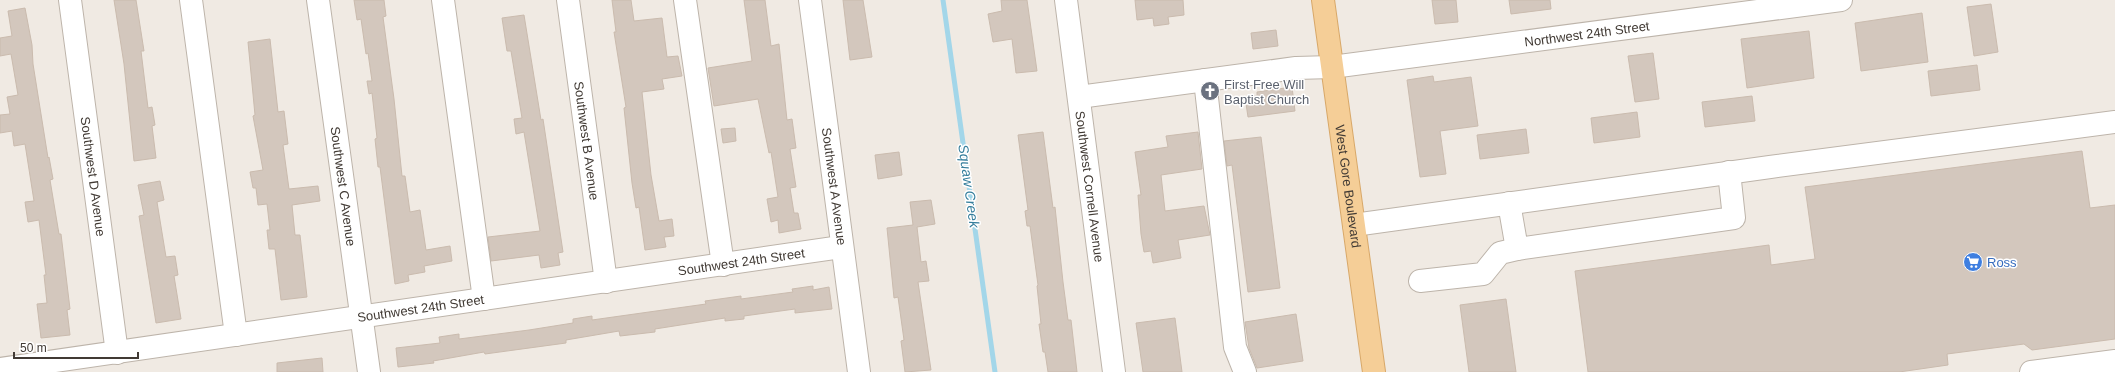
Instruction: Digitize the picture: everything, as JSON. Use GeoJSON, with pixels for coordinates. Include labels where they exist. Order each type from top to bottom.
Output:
{"type":"FeatureCollection","features":[{"type":"Feature","properties":{"kind":"main road","name":"West Gore Boulevard"},"geometry":{"type":"LineString","coordinates":[[1323,0],[1374,372]]}},
{"type":"Feature","properties":{"kind":"street","name":"Southwest D Avenue"},"geometry":{"type":"LineString","coordinates":[[70,0],[117,352]]}},
{"type":"Feature","properties":{"kind":"street"},"geometry":{"type":"LineString","coordinates":[[191,0],[236,335]]}},
{"type":"Feature","properties":{"kind":"street","name":"Southwest C Avenue"},"geometry":{"type":"LineString","coordinates":[[318,0],[369,372]]}},
{"type":"Feature","properties":{"kind":"street"},"geometry":{"type":"LineString","coordinates":[[443,0],[484,299]]}},
{"type":"Feature","properties":{"kind":"street","name":"Southwest B Avenue"},"geometry":{"type":"LineString","coordinates":[[568,0],[606,282]]}},
{"type":"Feature","properties":{"kind":"street"},"geometry":{"type":"LineString","coordinates":[[685,0],[723,265]]}},
{"type":"Feature","properties":{"kind":"street","name":"Southwest A Avenue"},"geometry":{"type":"LineString","coordinates":[[810,0],[841,247],[859,372]]}},
{"type":"Feature","properties":{"kind":"street","name":"Southwest Cornell Avenue"},"geometry":{"type":"LineString","coordinates":[[1066,0],[1114,372]]}},
{"type":"Feature","properties":{"kind":"street","name":"Northwest 24th Street"},"geometry":{"type":"LineString","coordinates":[[1332,67],[1841,0]]}},
{"type":"Feature","properties":{"kind":"street"},"geometry":{"type":"LineString","coordinates":[[1079,97],[1296,68],[1332,67]]}},
{"type":"Feature","properties":{"kind":"street"},"geometry":{"type":"LineString","coordinates":[[1206,80],[1235,347],[1245,372]]}},
{"type":"Feature","properties":{"kind":"street"},"geometry":{"type":"LineString","coordinates":[[1354,225],[1729,172],[2115,122]]}},
{"type":"Feature","properties":{"kind":"street"},"geometry":{"type":"LineString","coordinates":[[1420,281],[1482,274],[1500,253],[1517,249],[1734,218],[1729,172]]}},
{"type":"Feature","properties":{"kind":"street"},"geometry":{"type":"LineString","coordinates":[[1509,203],[1517,249]]}},
{"type":"Feature","properties":{"kind":"street","name":"Southwest 24th Street"},"geometry":{"type":"LineString","coordinates":[[0,369],[841,247]]}},
{"type":"Feature","properties":{"kind":"street"},"geometry":{"type":"LineString","coordinates":[[2031,372],[2115,361]]}},
{"type":"Feature","properties":{"kind":"building"},"geometry":{"type":"Polygon","coordinates":[[[114,0],[136,0],[144,51],[141,51],[148,108],[152,107],[155,125],[152,126],[156,158],[134,161],[124,64],[114,0]]]}},
{"type":"Feature","properties":{"kind":"building"},"geometry":{"type":"Polygon","coordinates":[[[354,0],[384,0],[386,16],[383,17],[402,176],[405,176],[410,212],[420,210],[426,250],[450,246],[452,261],[424,266],[425,272],[408,275],[409,281],[395,284],[380,167],[378,167],[375,139],[377,138],[372,93],[369,94],[367,81],[372,81],[368,53],[366,54],[361,19],[357,20],[354,0]]]}},
{"type":"Feature","properties":{"kind":"building"},"geometry":{"type":"Polygon","coordinates":[[[612,0],[631,0],[634,21],[662,18],[667,57],[678,56],[682,76],[662,79],[664,89],[642,92],[651,175],[659,221],[672,219],[674,236],[664,237],[666,247],[645,250],[639,207],[636,208],[632,183],[624,108],[626,107],[614,32],[616,32],[612,0]]]}},
{"type":"Feature","properties":{"kind":"building"},"geometry":{"type":"Polygon","coordinates":[[[744,0],[765,0],[771,46],[779,44],[787,120],[792,119],[796,148],[790,149],[796,187],[790,188],[794,213],[798,213],[801,229],[779,233],[778,220],[771,222],[767,199],[778,197],[771,152],[769,153],[758,99],[714,106],[708,68],[752,61],[744,0]]]}},
{"type":"Feature","properties":{"kind":"building"},"geometry":{"type":"Polygon","coordinates":[[[843,0],[863,0],[872,57],[850,60],[843,0]]]}},
{"type":"Feature","properties":{"kind":"building"},"geometry":{"type":"Polygon","coordinates":[[[1001,0],[1027,0],[1037,71],[1016,73],[1012,39],[993,42],[988,14],[1002,11],[1001,0]]]}},
{"type":"Feature","properties":{"kind":"building"},"geometry":{"type":"Polygon","coordinates":[[[1135,0],[1183,0],[1184,15],[1168,17],[1169,24],[1154,26],[1153,18],[1137,20],[1135,0]]]}},
{"type":"Feature","properties":{"kind":"building"},"geometry":{"type":"Polygon","coordinates":[[[1432,0],[1456,0],[1458,22],[1435,24],[1432,0]]]}},
{"type":"Feature","properties":{"kind":"building"},"geometry":{"type":"Polygon","coordinates":[[[1509,0],[1550,0],[1551,9],[1511,14],[1509,0]]]}},
{"type":"Feature","properties":{"kind":"building"},"geometry":{"type":"Polygon","coordinates":[[[1991,4],[1998,52],[1974,56],[1967,7],[1991,4]]]}},
{"type":"Feature","properties":{"kind":"building"},"geometry":{"type":"Polygon","coordinates":[[[25,8],[32,45],[33,64],[48,158],[49,157],[53,179],[50,180],[59,234],[61,234],[70,309],[67,310],[70,335],[41,338],[37,304],[47,303],[44,275],[46,275],[39,220],[28,222],[25,202],[34,201],[25,144],[14,146],[12,131],[0,133],[0,115],[10,114],[7,97],[18,95],[11,54],[0,56],[0,38],[12,36],[8,11],[25,8]]]}},
{"type":"Feature","properties":{"kind":"building"},"geometry":{"type":"Polygon","coordinates":[[[1922,13],[1928,62],[1861,71],[1855,23],[1922,13]]]}},
{"type":"Feature","properties":{"kind":"building"},"geometry":{"type":"Polygon","coordinates":[[[524,15],[541,120],[543,119],[563,252],[558,253],[560,265],[541,268],[539,255],[491,261],[488,237],[540,231],[524,132],[516,134],[514,119],[522,118],[511,51],[507,51],[502,18],[524,15]]]}},
{"type":"Feature","properties":{"kind":"building"},"geometry":{"type":"Polygon","coordinates":[[[1276,30],[1278,46],[1253,49],[1251,33],[1276,30]]]}},
{"type":"Feature","properties":{"kind":"building"},"geometry":{"type":"Polygon","coordinates":[[[1809,31],[1814,78],[1747,88],[1741,39],[1809,31]]]}},
{"type":"Feature","properties":{"kind":"building"},"geometry":{"type":"Polygon","coordinates":[[[270,39],[278,112],[284,111],[288,144],[283,145],[289,189],[318,186],[320,201],[292,205],[295,235],[300,235],[307,297],[281,300],[275,249],[269,249],[267,230],[270,230],[267,204],[258,205],[256,188],[253,188],[250,172],[263,170],[253,116],[255,115],[248,42],[270,39]]]}},
{"type":"Feature","properties":{"kind":"building"},"geometry":{"type":"Polygon","coordinates":[[[1653,53],[1659,99],[1635,102],[1628,56],[1653,53]]]}},
{"type":"Feature","properties":{"kind":"building"},"geometry":{"type":"Polygon","coordinates":[[[1977,65],[1980,90],[1931,96],[1928,71],[1977,65]]]}},
{"type":"Feature","properties":{"kind":"building"},"geometry":{"type":"Polygon","coordinates":[[[1433,76],[1434,82],[1471,77],[1478,126],[1440,131],[1446,174],[1420,177],[1407,80],[1433,76]]]}},
{"type":"Feature","properties":{"kind":"building"},"geometry":{"type":"Polygon","coordinates":[[[1292,87],[1295,111],[1248,117],[1245,97],[1257,96],[1257,92],[1292,87]]]}},
{"type":"Feature","properties":{"kind":"building"},"geometry":{"type":"Polygon","coordinates":[[[1752,96],[1755,121],[1705,127],[1702,102],[1752,96]]]}},
{"type":"Feature","properties":{"kind":"building"},"geometry":{"type":"Polygon","coordinates":[[[1637,112],[1640,137],[1594,143],[1591,118],[1637,112]]]}},
{"type":"Feature","properties":{"kind":"building"},"geometry":{"type":"Polygon","coordinates":[[[735,128],[736,141],[723,143],[721,129],[735,128]]]}},
{"type":"Feature","properties":{"kind":"building"},"geometry":{"type":"Polygon","coordinates":[[[1526,129],[1529,153],[1480,159],[1477,135],[1526,129]]]}},
{"type":"Feature","properties":{"kind":"building"},"geometry":{"type":"Polygon","coordinates":[[[1043,132],[1053,208],[1055,207],[1068,320],[1071,320],[1077,372],[1048,372],[1045,352],[1043,352],[1039,324],[1041,324],[1038,285],[1030,226],[1027,226],[1025,211],[1028,210],[1018,135],[1043,132]]]}},
{"type":"Feature","properties":{"kind":"building"},"geometry":{"type":"Polygon","coordinates":[[[1198,132],[1202,169],[1161,175],[1165,211],[1204,206],[1210,235],[1178,240],[1181,258],[1153,263],[1151,251],[1144,252],[1141,234],[1138,195],[1141,195],[1135,152],[1168,147],[1166,136],[1198,132]]]}},
{"type":"Feature","properties":{"kind":"building"},"geometry":{"type":"Polygon","coordinates":[[[1261,137],[1280,288],[1248,292],[1232,165],[1227,166],[1224,141],[1261,137]]]}},
{"type":"Feature","properties":{"kind":"building"},"geometry":{"type":"Polygon","coordinates":[[[2082,151],[2090,208],[2115,205],[2115,339],[2032,350],[2024,344],[1947,354],[1948,365],[1899,372],[1588,372],[1575,271],[1769,245],[1771,265],[1815,259],[1805,187],[2082,151]]]}},
{"type":"Feature","properties":{"kind":"building"},"geometry":{"type":"Polygon","coordinates":[[[899,152],[902,175],[878,179],[875,155],[899,152]]]}},
{"type":"Feature","properties":{"kind":"building"},"geometry":{"type":"Polygon","coordinates":[[[160,181],[164,200],[157,202],[166,257],[175,256],[178,275],[174,276],[181,319],[156,323],[139,216],[144,215],[138,185],[160,181]]]}},
{"type":"Feature","properties":{"kind":"building"},"geometry":{"type":"Polygon","coordinates":[[[931,200],[935,224],[917,227],[921,262],[926,261],[929,281],[918,282],[931,370],[905,372],[901,341],[904,340],[898,297],[894,298],[887,228],[913,225],[910,202],[931,200]]]}},
{"type":"Feature","properties":{"kind":"building"},"geometry":{"type":"Polygon","coordinates":[[[813,286],[813,290],[829,287],[832,309],[795,313],[795,309],[744,316],[744,319],[725,321],[725,318],[655,329],[655,332],[620,336],[619,331],[566,340],[566,343],[485,354],[484,352],[433,361],[434,363],[398,367],[396,348],[440,343],[439,337],[459,334],[459,339],[529,330],[573,323],[573,319],[592,316],[592,320],[706,304],[705,301],[741,296],[741,299],[793,292],[792,289],[813,286]]]}},
{"type":"Feature","properties":{"kind":"building"},"geometry":{"type":"Polygon","coordinates":[[[1506,299],[1516,372],[1469,372],[1460,305],[1506,299]]]}},
{"type":"Feature","properties":{"kind":"building"},"geometry":{"type":"Polygon","coordinates":[[[1296,314],[1303,361],[1257,368],[1249,348],[1245,322],[1296,314]]]}},
{"type":"Feature","properties":{"kind":"building"},"geometry":{"type":"Polygon","coordinates":[[[1175,318],[1182,372],[1143,372],[1136,323],[1175,318]]]}},
{"type":"Feature","properties":{"kind":"building"},"geometry":{"type":"Polygon","coordinates":[[[322,358],[323,372],[277,372],[277,363],[322,358]]]}},
{"type":"Feature","properties":{"kind":"waterway","name":"Squaw Creek"},"geometry":{"type":"LineString","coordinates":[[943,0],[995,372]]}},
{"type":"Feature","properties":{"kind":"place","name":"First Free Will Baptist Church"},"geometry":{"type":"Point","coordinates":[1210,91]}},
{"type":"Feature","properties":{"kind":"place","name":"Ross"},"geometry":{"type":"Point","coordinates":[1973,262]}}]}
